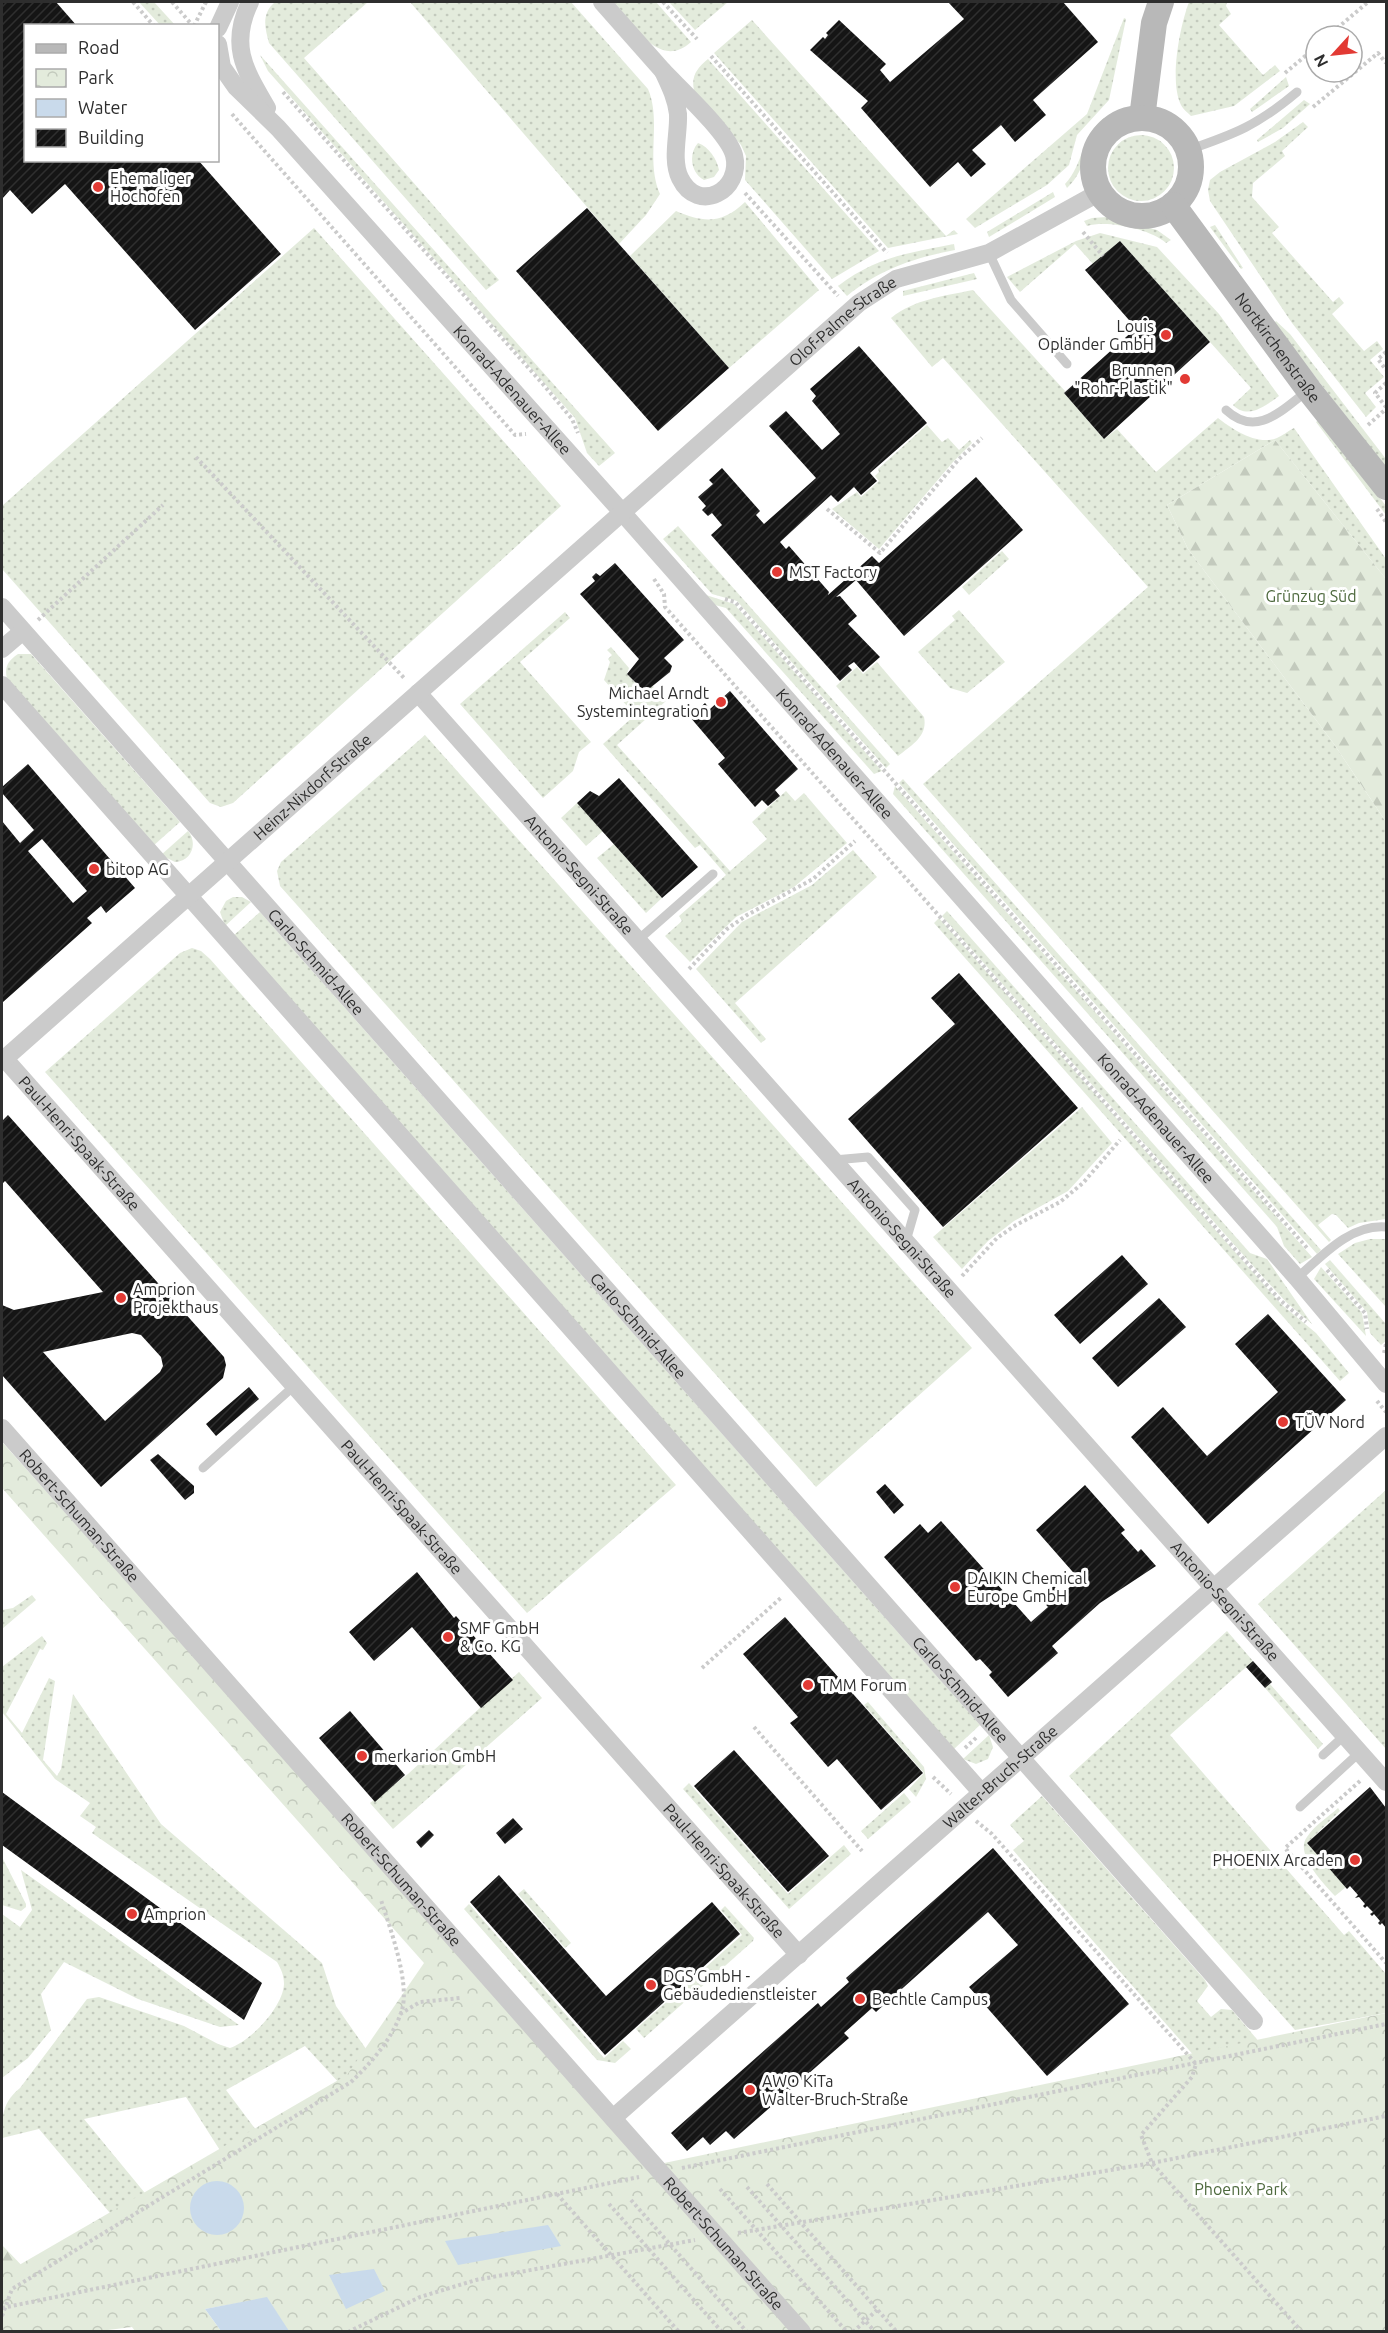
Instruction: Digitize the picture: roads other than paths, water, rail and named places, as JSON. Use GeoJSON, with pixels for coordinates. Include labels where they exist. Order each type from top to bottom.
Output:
{"type":"FeatureCollection","features":[{"type":"Feature","properties":{"kind":"main road"},"geometry":{"type":"LineString","coordinates":[[1142,118],[1154,23],[1161,2]]}},
{"type":"Feature","properties":{"kind":"main road"},"geometry":{"type":"LineString","coordinates":[[1142,118],[1156,120],[1170,127],[1181,137],[1188,150],[1191,165],[1190,180],[1183,194],[1173,205],[1154,214],[1133,215],[1120,211],[1100,192],[1093,164],[1096,149],[1114,127],[1127,120],[1142,118]]}},
{"type":"Feature","properties":{"kind":"main road","name":"Nortkirchenstraße"},"geometry":{"type":"LineString","coordinates":[[1173,205],[1309,390],[1386,487]]}},
{"type":"Feature","properties":{"kind":"street"},"geometry":{"type":"LineString","coordinates":[[219,26],[230,2]]}},
{"type":"Feature","properties":{"kind":"street"},"geometry":{"type":"LineString","coordinates":[[602,2],[724,138],[734,155],[732,179],[718,193],[703,197],[692,193],[679,177],[676,162],[676,104],[663,71]]}},
{"type":"Feature","properties":{"kind":"street","name":"Konrad-Adenauer-Allee"},"geometry":{"type":"LineString","coordinates":[[246,10],[240,37],[243,68],[278,128]]}},
{"type":"Feature","properties":{"kind":"street","name":"Konrad-Adenauer-Allee"},"geometry":{"type":"LineString","coordinates":[[219,50],[222,67],[236,87],[278,128],[621,511],[1297,1278],[1386,1384]]}},
{"type":"Feature","properties":{"kind":"street","name":"Olof-Palme-Straße"},"geometry":{"type":"LineString","coordinates":[[621,511],[876,290],[916,273],[989,253],[1100,192]]}},
{"type":"Feature","properties":{"kind":"street","name":"Heinz-Nixdorf-Straße"},"geometry":{"type":"LineString","coordinates":[[3,1060],[621,511]]}},
{"type":"Feature","properties":{"kind":"street","name":"Carlo-Schmid-Allee"},"geometry":{"type":"LineString","coordinates":[[2,607],[1254,2021]]}},
{"type":"Feature","properties":{"kind":"street"},"geometry":{"type":"LineString","coordinates":[[2,649],[23,632]]}},
{"type":"Feature","properties":{"kind":"street"},"geometry":{"type":"LineString","coordinates":[[2,685],[981,1792]]}},
{"type":"Feature","properties":{"kind":"street","name":"Antonio-Segni-Straße"},"geometry":{"type":"LineString","coordinates":[[418,693],[1386,1782]]}},
{"type":"Feature","properties":{"kind":"street","name":"Paul-Henri-Spaak-Straße"},"geometry":{"type":"LineString","coordinates":[[3,1060],[799,1955]]}},
{"type":"Feature","properties":{"kind":"street","name":"Robert-Schuman-Straße"},"geometry":{"type":"LineString","coordinates":[[2,1428],[802,2331]]}},
{"type":"Feature","properties":{"kind":"street","name":"Walter-Bruch-Straße"},"geometry":{"type":"LineString","coordinates":[[613,2118],[1386,1436]]}},
{"type":"Feature","properties":{"kind":"lane"},"geometry":{"type":"LineString","coordinates":[[1188,150],[1246,129],[1274,111],[1297,92]]}},
{"type":"Feature","properties":{"kind":"lane"},"geometry":{"type":"LineString","coordinates":[[989,253],[1011,300],[1068,364]]}},
{"type":"Feature","properties":{"kind":"lane"},"geometry":{"type":"LineString","coordinates":[[1226,410],[1236,420],[1258,423],[1271,418],[1309,390]]}},
{"type":"Feature","properties":{"kind":"lane"},"geometry":{"type":"LineString","coordinates":[[638,940],[714,874]]}},
{"type":"Feature","properties":{"kind":"lane"},"geometry":{"type":"LineString","coordinates":[[834,1160],[868,1157],[915,1210],[906,1241]]}},
{"type":"Feature","properties":{"kind":"lane"},"geometry":{"type":"LineString","coordinates":[[1297,1278],[1341,1240],[1358,1232],[1386,1227]]}},
{"type":"Feature","properties":{"kind":"lane"},"geometry":{"type":"LineString","coordinates":[[203,1468],[294,1386]]}},
{"type":"Feature","properties":{"kind":"lane"},"geometry":{"type":"LineString","coordinates":[[1323,1755],[1345,1735]]}},
{"type":"Feature","properties":{"kind":"lane"},"geometry":{"type":"LineString","coordinates":[[1299,1807],[1360,1752]]}},
{"type":"Feature","properties":{"kind":"water"},"geometry":{"type":"Polygon","coordinates":[[[217,2181],[227,2183],[236,2189],[242,2198],[244,2208],[242,2218],[236,2227],[227,2233],[217,2235],[207,2233],[198,2227],[192,2218],[190,2208],[192,2198],[198,2189],[207,2183],[217,2181]]]}},
{"type":"Feature","properties":{"kind":"water"},"geometry":{"type":"Polygon","coordinates":[[[548,2225],[561,2246],[458,2265],[445,2241],[548,2225]]]}},
{"type":"Feature","properties":{"kind":"water"},"geometry":{"type":"Polygon","coordinates":[[[374,2269],[385,2291],[346,2309],[329,2275],[374,2269]]]}},
{"type":"Feature","properties":{"kind":"water"},"geometry":{"type":"Polygon","coordinates":[[[267,2297],[289,2331],[221,2331],[205,2309],[267,2297]]]}},
{"type":"Feature","properties":{"kind":"place","name":"Ehemaliger Hochofen"},"geometry":{"type":"Point","coordinates":[98,187]}},
{"type":"Feature","properties":{"kind":"place","name":"Louis Opländer GmbH"},"geometry":{"type":"Point","coordinates":[1166,335]}},
{"type":"Feature","properties":{"kind":"place","name":"Brunnen \"Rohr-Plastik\""},"geometry":{"type":"Point","coordinates":[1185,379]}},
{"type":"Feature","properties":{"kind":"place","name":"MST Factory"},"geometry":{"type":"Point","coordinates":[777,572]}},
{"type":"Feature","properties":{"kind":"place","name":"Michael Arndt Systemintegration"},"geometry":{"type":"Point","coordinates":[721,702]}},
{"type":"Feature","properties":{"kind":"place","name":"bitop AG"},"geometry":{"type":"Point","coordinates":[94,869]}},
{"type":"Feature","properties":{"kind":"place","name":"Amprion Projekthaus"},"geometry":{"type":"Point","coordinates":[121,1298]}},
{"type":"Feature","properties":{"kind":"place","name":"TÜV Nord"},"geometry":{"type":"Point","coordinates":[1283,1422]}},
{"type":"Feature","properties":{"kind":"place","name":"DAIKIN Chemical Europe GmbH"},"geometry":{"type":"Point","coordinates":[955,1587]}},
{"type":"Feature","properties":{"kind":"place","name":"SMF GmbH & Co. KG"},"geometry":{"type":"Point","coordinates":[448,1637]}},
{"type":"Feature","properties":{"kind":"place","name":"TMM Forum"},"geometry":{"type":"Point","coordinates":[808,1685]}},
{"type":"Feature","properties":{"kind":"place","name":"merkarion GmbH"},"geometry":{"type":"Point","coordinates":[362,1756]}},
{"type":"Feature","properties":{"kind":"place","name":"PHOENIX Arcaden"},"geometry":{"type":"Point","coordinates":[1355,1860]}},
{"type":"Feature","properties":{"kind":"place","name":"Amprion"},"geometry":{"type":"Point","coordinates":[132,1914]}},
{"type":"Feature","properties":{"kind":"place","name":"DGS GmbH - Gebäudedienstleister"},"geometry":{"type":"Point","coordinates":[651,1985]}},
{"type":"Feature","properties":{"kind":"place","name":"Bechtle Campus"},"geometry":{"type":"Point","coordinates":[860,1999]}},
{"type":"Feature","properties":{"kind":"place","name":"AWO KiTa Walter-Bruch-Straße"},"geometry":{"type":"Point","coordinates":[750,2090]}},
{"type":"Feature","properties":{"kind":"park label","name":"Grünzug Süd"},"geometry":{"type":"Point","coordinates":[1311,596]}},
{"type":"Feature","properties":{"kind":"park label","name":"Phoenix Park"},"geometry":{"type":"Point","coordinates":[1241,2189]}}]}
